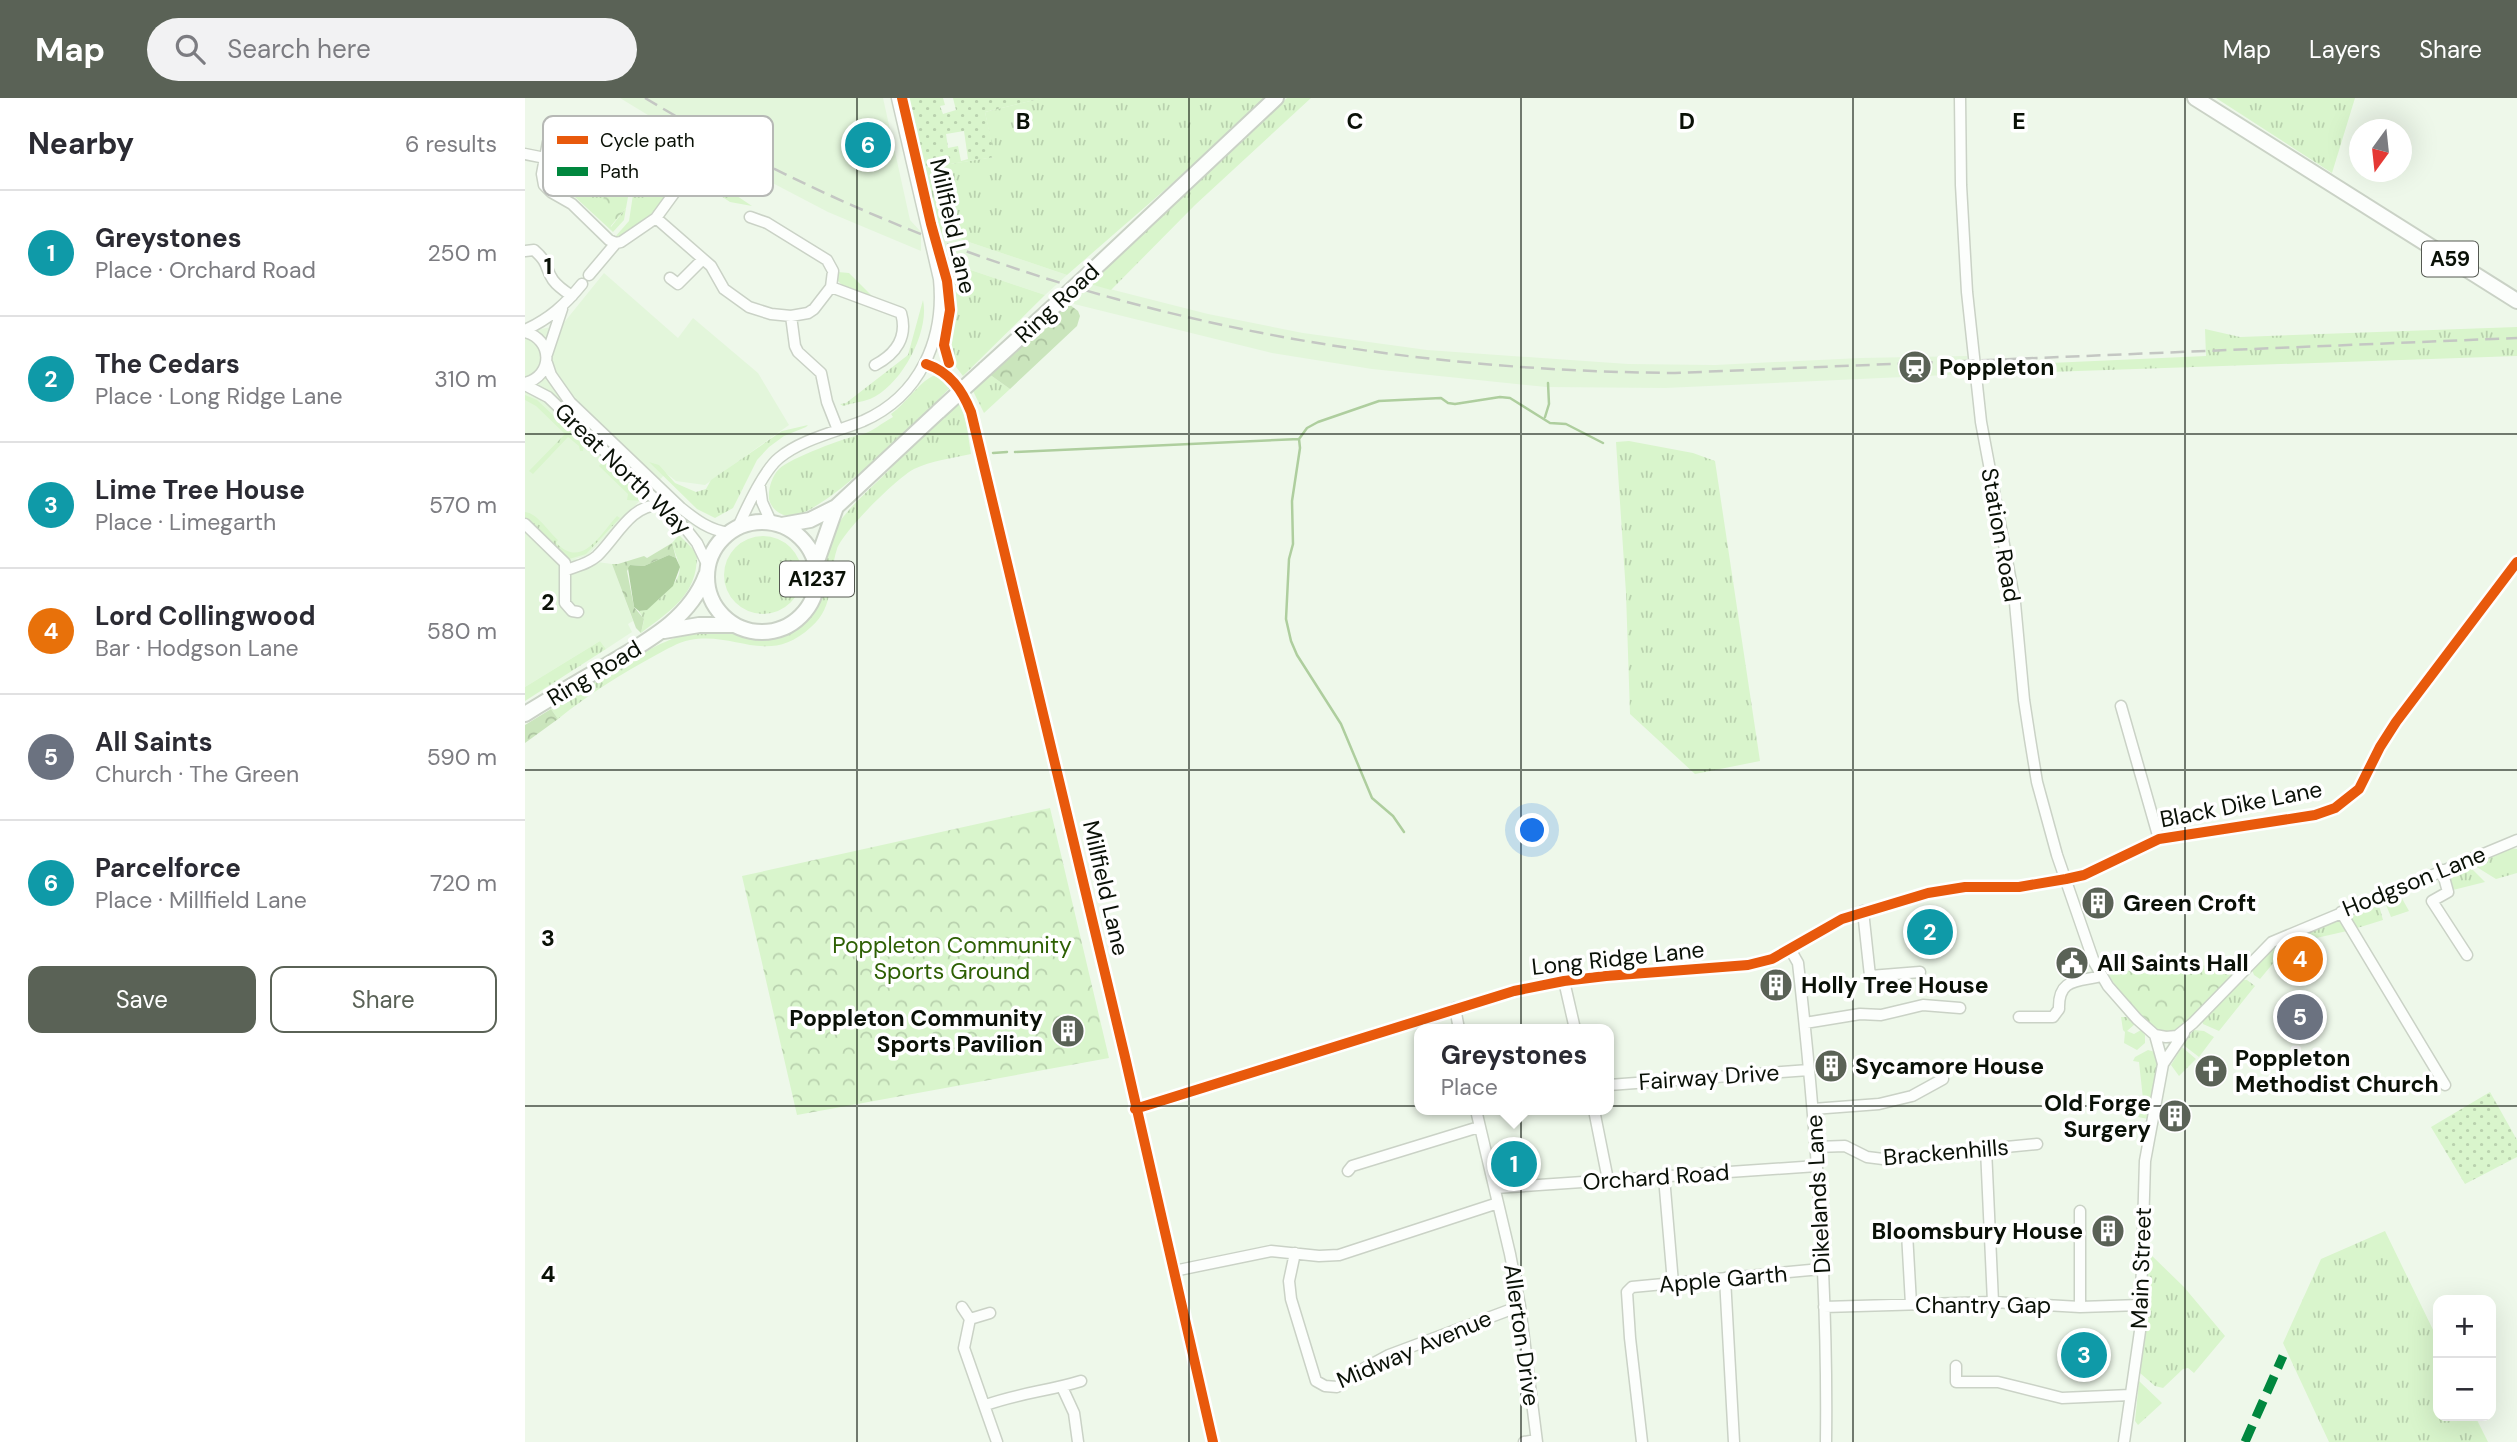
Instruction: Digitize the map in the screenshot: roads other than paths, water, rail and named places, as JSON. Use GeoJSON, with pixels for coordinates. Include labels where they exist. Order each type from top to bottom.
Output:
{"type":"FeatureCollection","features":[{"type":"Feature","properties":{"kind":"highway","name":"Ring Road"},"geometry":{"type":"LineString","coordinates":[[776,524],[810,520],[836,507],[1276,98]]}},
{"type":"Feature","properties":{"kind":"highway","name":"A59"},"geometry":{"type":"LineString","coordinates":[[2195,98],[2517,301]]}},
{"type":"Feature","properties":{"kind":"highway","name":"Ring Road"},"geometry":{"type":"LineString","coordinates":[[816,564],[836,507]]}},
{"type":"Feature","properties":{"kind":"highway","name":"A1237"},"geometry":{"type":"LineString","coordinates":[[707,570],[719,542],[734,530],[754,522],[776,524],[800,537],[807,545],[816,564],[817,576],[813,598],[807,609],[780,629],[757,632],[735,625]]}},
{"type":"Feature","properties":{"kind":"highway","name":"Ring Road"},"geometry":{"type":"LineString","coordinates":[[525,714],[662,631],[702,587],[707,570]]}},
{"type":"Feature","properties":{"kind":"highway"},"geometry":{"type":"LineString","coordinates":[[707,570],[709,594],[713,603],[719,612],[735,625]]}},
{"type":"Feature","properties":{"kind":"highway","name":"Ring Road"},"geometry":{"type":"LineString","coordinates":[[662,631],[699,625],[735,625]]}},
{"type":"Feature","properties":{"kind":"street","name":"Millfield Lane"},"geometry":{"type":"LineString","coordinates":[[734,530],[750,499],[778,458],[810,441],[874,415],[906,391],[926,364],[937,331],[941,304],[939,279],[897,98]]}},
{"type":"Feature","properties":{"kind":"street","name":"Station Road"},"geometry":{"type":"LineString","coordinates":[[1960,98],[1963,244],[1981,422],[2015,603],[2024,700],[2037,782],[2094,962],[2108,986],[2155,1035]]}},
{"type":"Feature","properties":{"kind":"street"},"geometry":{"type":"LineString","coordinates":[[525,154],[543,158]]}},
{"type":"Feature","properties":{"kind":"street"},"geometry":{"type":"LineString","coordinates":[[558,196],[572,204],[609,240],[616,243]]}},
{"type":"Feature","properties":{"kind":"street"},"geometry":{"type":"LineString","coordinates":[[589,275],[616,243],[656,218],[672,196]]}},
{"type":"Feature","properties":{"kind":"street"},"geometry":{"type":"LineString","coordinates":[[656,218],[711,266],[724,289],[733,298],[771,314],[791,316],[814,309],[831,286],[833,271],[827,260],[767,223],[753,218],[749,229]]}},
{"type":"Feature","properties":{"kind":"street"},"geometry":{"type":"LineString","coordinates":[[525,251],[534,250],[547,262],[555,283],[572,296]]}},
{"type":"Feature","properties":{"kind":"street"},"geometry":{"type":"LineString","coordinates":[[670,278],[678,284],[703,259]]}},
{"type":"Feature","properties":{"kind":"street"},"geometry":{"type":"LineString","coordinates":[[525,331],[562,308],[582,284]]}},
{"type":"Feature","properties":{"kind":"street"},"geometry":{"type":"LineString","coordinates":[[831,286],[901,313],[904,334],[885,360],[875,365]]}},
{"type":"Feature","properties":{"kind":"street"},"geometry":{"type":"LineString","coordinates":[[525,384],[538,378],[562,308]]}},
{"type":"Feature","properties":{"kind":"street"},"geometry":{"type":"LineString","coordinates":[[791,316],[795,346],[821,373],[838,430]]}},
{"type":"Feature","properties":{"kind":"street","name":"Great North Way"},"geometry":{"type":"LineString","coordinates":[[525,331],[541,341],[551,375],[570,401],[681,508],[704,525],[734,530]]}},
{"type":"Feature","properties":{"kind":"street","name":"Millfield Lane"},"geometry":{"type":"LineString","coordinates":[[926,364],[941,369],[952,379],[971,412],[1213,1442]]}},
{"type":"Feature","properties":{"kind":"street","name":"Great North Way"},"geometry":{"type":"LineString","coordinates":[[525,384],[548,397],[660,505],[697,543],[707,570]]}},
{"type":"Feature","properties":{"kind":"street"},"geometry":{"type":"LineString","coordinates":[[760,487],[762,502],[776,524]]}},
{"type":"Feature","properties":{"kind":"street"},"geometry":{"type":"LineString","coordinates":[[566,570],[587,563],[597,556],[642,507],[660,505]]}},
{"type":"Feature","properties":{"kind":"street"},"geometry":{"type":"LineString","coordinates":[[525,524],[565,563],[565,603],[572,611],[578,612]]}},
{"type":"Feature","properties":{"kind":"street","name":"Black Dike Lane"},"geometry":{"type":"LineString","coordinates":[[2066,879],[2084,874],[2159,839],[2315,815],[2335,808],[2359,789],[2396,722],[2517,562]]}},
{"type":"Feature","properties":{"kind":"street"},"geometry":{"type":"LineString","coordinates":[[2121,706],[2159,839]]}},
{"type":"Feature","properties":{"kind":"street","name":"Hodgson Lane"},"geometry":{"type":"LineString","coordinates":[[2186,1030],[2272,942],[2517,840]]}},
{"type":"Feature","properties":{"kind":"street"},"geometry":{"type":"LineString","coordinates":[[2442,870],[2448,892],[2432,901],[2467,956]]}},
{"type":"Feature","properties":{"kind":"street","name":"Long Ridge Lane"},"geometry":{"type":"LineString","coordinates":[[1135,1109],[1514,991],[1564,981],[1748,965],[1772,959],[1842,919],[1928,893],[1965,887],[2019,887],[2066,879]]}},
{"type":"Feature","properties":{"kind":"street"},"geometry":{"type":"LineString","coordinates":[[1863,911],[1870,976],[1920,972]]}},
{"type":"Feature","properties":{"kind":"street"},"geometry":{"type":"LineString","coordinates":[[2341,912],[2445,1085]]}},
{"type":"Feature","properties":{"kind":"street","name":"Dikelands Lane"},"geometry":{"type":"LineString","coordinates":[[1790,949],[1798,963],[1816,1147],[1824,1307],[1826,1442]]}},
{"type":"Feature","properties":{"kind":"street"},"geometry":{"type":"LineString","coordinates":[[2019,1017],[2053,1017],[2059,1009],[2063,987],[2102,976]]}},
{"type":"Feature","properties":{"kind":"street"},"geometry":{"type":"LineString","coordinates":[[1564,981],[1574,1024]]}},
{"type":"Feature","properties":{"kind":"street"},"geometry":{"type":"LineString","coordinates":[[1805,1023],[1860,1014],[1881,1015],[1923,1005],[1960,1008]]}},
{"type":"Feature","properties":{"kind":"street"},"geometry":{"type":"LineString","coordinates":[[1455,1008],[1458,1024]]}},
{"type":"Feature","properties":{"kind":"street"},"geometry":{"type":"LineString","coordinates":[[2163,1064],[2155,1035],[2177,1036],[2186,1030]]}},
{"type":"Feature","properties":{"kind":"street"},"geometry":{"type":"LineString","coordinates":[[2163,1064],[2186,1030]]}},
{"type":"Feature","properties":{"kind":"street","name":"Main Street"},"geometry":{"type":"LineString","coordinates":[[2124,1442],[2140,1331],[2145,1161],[2163,1064]]}},
{"type":"Feature","properties":{"kind":"street","name":"Fairway Drive"},"geometry":{"type":"LineString","coordinates":[[1614,1085],[1809,1070]]}},
{"type":"Feature","properties":{"kind":"street"},"geometry":{"type":"LineString","coordinates":[[1813,1110],[1879,1104],[1912,1096],[1943,1079]]}},
{"type":"Feature","properties":{"kind":"street","name":"Allerton Drive"},"geometry":{"type":"LineString","coordinates":[[1477,1115],[1499,1203],[1520,1306],[1536,1441]]}},
{"type":"Feature","properties":{"kind":"street"},"geometry":{"type":"LineString","coordinates":[[1595,1115],[1608,1180]]}},
{"type":"Feature","properties":{"kind":"street"},"geometry":{"type":"LineString","coordinates":[[1348,1171],[1352,1166],[1479,1127]]}},
{"type":"Feature","properties":{"kind":"street","name":"Brackenhills"},"geometry":{"type":"LineString","coordinates":[[1816,1147],[1845,1146],[1867,1157],[1882,1160],[2037,1144]]}},
{"type":"Feature","properties":{"kind":"street"},"geometry":{"type":"LineString","coordinates":[[1986,1149],[1993,1302]]}},
{"type":"Feature","properties":{"kind":"street","name":"Orchard Road"},"geometry":{"type":"LineString","coordinates":[[1495,1188],[1817,1166]]}},
{"type":"Feature","properties":{"kind":"street"},"geometry":{"type":"LineString","coordinates":[[1664,1177],[1673,1283]]}},
{"type":"Feature","properties":{"kind":"street"},"geometry":{"type":"LineString","coordinates":[[1174,1271],[1271,1251],[1319,1256],[1339,1255],[1499,1203]]}},
{"type":"Feature","properties":{"kind":"street"},"geometry":{"type":"LineString","coordinates":[[2080,1211],[2080,1307]]}},
{"type":"Feature","properties":{"kind":"street"},"geometry":{"type":"LineString","coordinates":[[1907,1233],[1911,1304]]}},
{"type":"Feature","properties":{"kind":"street","name":"Midway Avenue"},"geometry":{"type":"LineString","coordinates":[[1295,1253],[1289,1281],[1291,1298],[1316,1381],[1325,1386],[1338,1387],[1389,1355],[1520,1306]]}},
{"type":"Feature","properties":{"kind":"street","name":"Apple Garth"},"geometry":{"type":"LineString","coordinates":[[1642,1442],[1627,1292],[1632,1287],[1821,1269]]}},
{"type":"Feature","properties":{"kind":"street"},"geometry":{"type":"LineString","coordinates":[[1725,1278],[1734,1442]]}},
{"type":"Feature","properties":{"kind":"street","name":"Chantry Gap"},"geometry":{"type":"LineString","coordinates":[[1824,1307],[1993,1302],[2080,1307],[2141,1305]]}},
{"type":"Feature","properties":{"kind":"street"},"geometry":{"type":"LineString","coordinates":[[962,1307],[971,1319]]}},
{"type":"Feature","properties":{"kind":"street"},"geometry":{"type":"LineString","coordinates":[[990,1313],[975,1315],[971,1319],[964,1348],[997,1442]]}},
{"type":"Feature","properties":{"kind":"street"},"geometry":{"type":"LineString","coordinates":[[1957,1366],[1957,1382],[1998,1382],[2062,1398],[2130,1395]]}},
{"type":"Feature","properties":{"kind":"street"},"geometry":{"type":"LineString","coordinates":[[986,1405],[1013,1395],[1081,1381]]}},
{"type":"Feature","properties":{"kind":"street"},"geometry":{"type":"LineString","coordinates":[[1062,1387],[1074,1413],[1078,1442]]}},
{"type":"Feature","properties":{"kind":"street"},"geometry":{"type":"LineString","coordinates":[[1524,1442],[1536,1441]]}},
{"type":"Feature","properties":{"kind":"waterway"},"geometry":{"type":"LineString","coordinates":[[1545,417],[1549,404],[1548,383]]}},
{"type":"Feature","properties":{"kind":"waterway"},"geometry":{"type":"LineString","coordinates":[[1015,452],[1299,439],[1307,428],[1318,422],[1379,401],[1441,398],[1455,404],[1500,397],[1510,398],[1550,423],[1566,424],[1603,443]]}},
{"type":"Feature","properties":{"kind":"waterway"},"geometry":{"type":"LineString","coordinates":[[1299,439],[1292,501],[1293,544],[1289,559],[1286,619],[1291,641],[1341,724],[1372,798],[1393,816],[1404,832]]}},
{"type":"Feature","properties":{"kind":"waterway"},"geometry":{"type":"LineString","coordinates":[[993,453],[1007,452]]}},
{"type":"Feature","properties":{"kind":"railway"},"geometry":{"type":"LineString","coordinates":[[645,98],[678,116]]}},
{"type":"Feature","properties":{"kind":"railway"},"geometry":{"type":"LineString","coordinates":[[773,168],[888,221],[1013,268],[1141,306],[1271,335],[1403,355],[1538,368],[1675,373],[2517,338]]}},
{"type":"Feature","properties":{"kind":"place","name":"Parcelforce"},"geometry":{"type":"Point","coordinates":[868,145]}},
{"type":"Feature","properties":{"kind":"place","name":"Poppleton"},"geometry":{"type":"Point","coordinates":[1915,367]}},
{"type":"Feature","properties":{"kind":"place","name":"Green Croft"},"geometry":{"type":"Point","coordinates":[2098,903]}},
{"type":"Feature","properties":{"kind":"place","name":"The Cedars"},"geometry":{"type":"Point","coordinates":[1930,932]}},
{"type":"Feature","properties":{"kind":"place","name":"Lord Collingwood"},"geometry":{"type":"Point","coordinates":[2300,959]}},
{"type":"Feature","properties":{"kind":"place","name":"All Saints Hall"},"geometry":{"type":"Point","coordinates":[2072,963]}},
{"type":"Feature","properties":{"kind":"place","name":"Holly Tree House"},"geometry":{"type":"Point","coordinates":[1776,985]}},
{"type":"Feature","properties":{"kind":"place","name":"All Saints"},"geometry":{"type":"Point","coordinates":[2300,1017]}},
{"type":"Feature","properties":{"kind":"place","name":"Poppleton Community Sports Pavilion"},"geometry":{"type":"Point","coordinates":[1068,1031]}},
{"type":"Feature","properties":{"kind":"place","name":"Sycamore House"},"geometry":{"type":"Point","coordinates":[1831,1066]}},
{"type":"Feature","properties":{"kind":"place","name":"Poppleton Methodist Church"},"geometry":{"type":"Point","coordinates":[2211,1071]}},
{"type":"Feature","properties":{"kind":"place","name":"Old Forge Surgery"},"geometry":{"type":"Point","coordinates":[2175,1116]}},
{"type":"Feature","properties":{"kind":"place","name":"Greystones"},"geometry":{"type":"Point","coordinates":[1514,1164]}},
{"type":"Feature","properties":{"kind":"place","name":"Bloomsbury House"},"geometry":{"type":"Point","coordinates":[2108,1231]}},
{"type":"Feature","properties":{"kind":"place","name":"Lime Tree House"},"geometry":{"type":"Point","coordinates":[2084,1355]}},
{"type":"Feature","properties":{"kind":"park label","name":"Poppleton Community Sports Ground"},"geometry":{"type":"Point","coordinates":[952,958]}}]}
